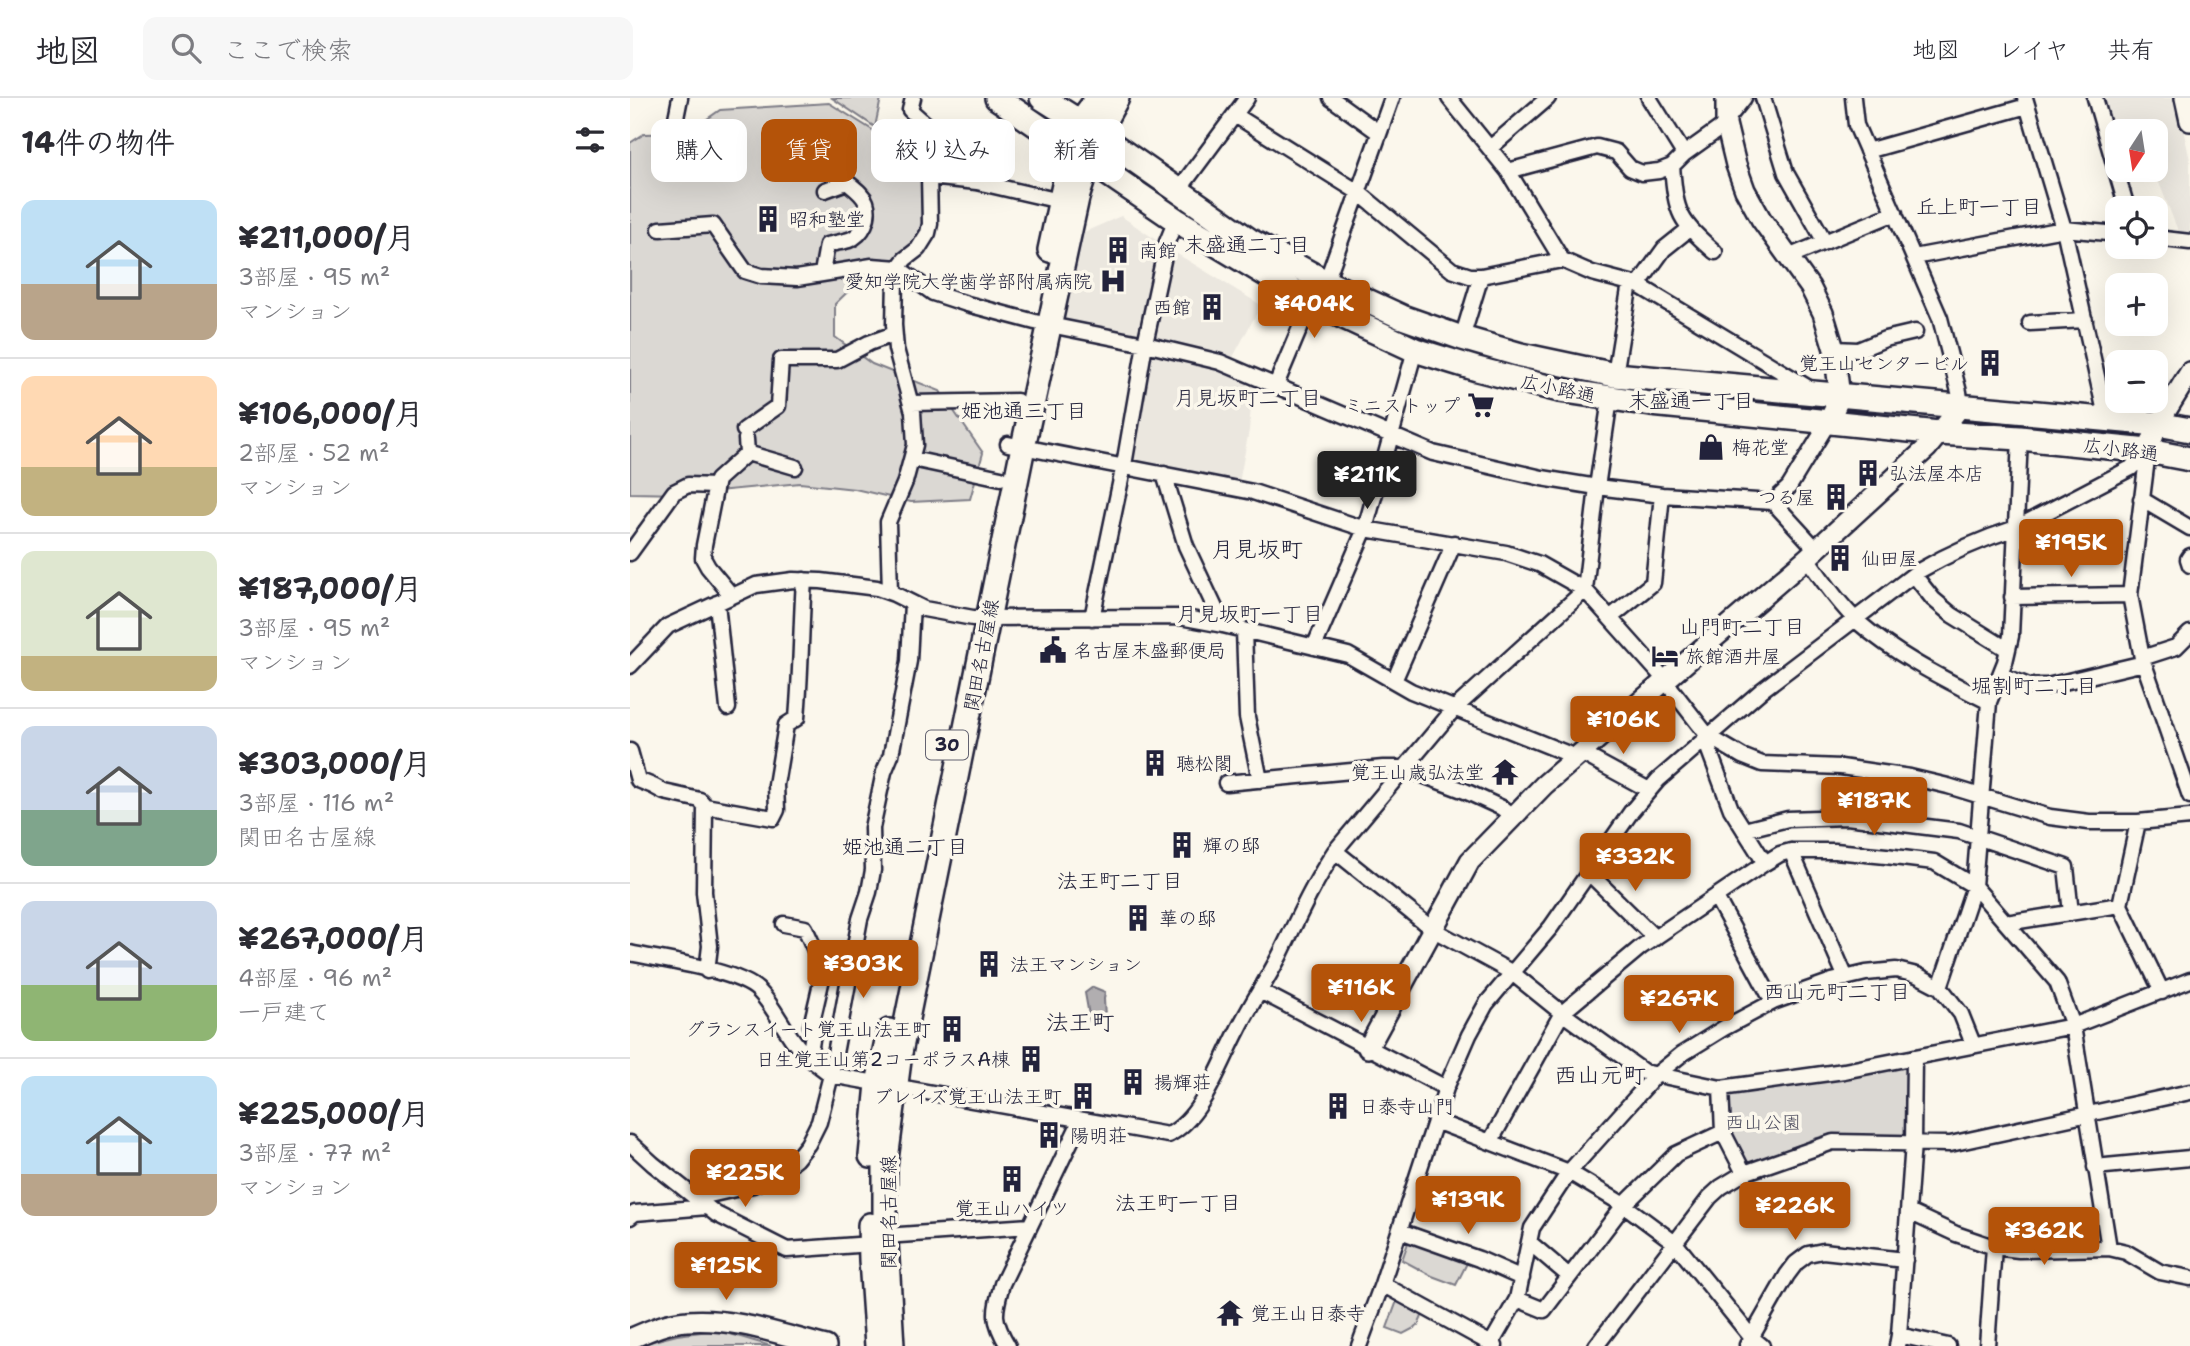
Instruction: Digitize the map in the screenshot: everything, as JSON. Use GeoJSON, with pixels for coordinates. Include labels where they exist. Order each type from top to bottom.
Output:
{"type":"FeatureCollection","features":[{"type":"Feature","properties":{"kind":"main road","name":"広小路通"},"geometry":{"type":"LineString","coordinates":[[997,98],[1029,120]]}},
{"type":"Feature","properties":{"kind":"main road","name":"広小路通"},"geometry":{"type":"LineString","coordinates":[[1042,98],[1074,119]]}},
{"type":"Feature","properties":{"kind":"main road","name":"関田名古屋線"},"geometry":{"type":"LineString","coordinates":[[1091,119],[1098,98]]}},
{"type":"Feature","properties":{"kind":"main road","name":"関田名古屋線"},"geometry":{"type":"LineString","coordinates":[[1097,119],[1117,98]]}},
{"type":"Feature","properties":{"kind":"main road","name":"広小路通"},"geometry":{"type":"LineString","coordinates":[[1125,154],[1250,240],[1326,282],[1402,317],[1521,355],[1615,375],[2158,424],[2190,430]]}},
{"type":"Feature","properties":{"kind":"main road","name":"関田名古屋線"},"geometry":{"type":"LineString","coordinates":[[877,1346],[878,1240],[885,1167],[887,1086],[900,1053],[981,618],[1042,323],[1060,201],[1068,182]]}},
{"type":"Feature","properties":{"kind":"main road","name":"関田名古屋線"},"geometry":{"type":"LineString","coordinates":[[981,618],[1001,478],[1016,445],[1017,401],[1077,198],[1078,182]]}},
{"type":"Feature","properties":{"kind":"main road","name":"広小路通"},"geometry":{"type":"LineString","coordinates":[[1121,182],[1177,220],[1314,303],[1416,349],[1525,382],[1610,399],[1828,423],[2148,451],[2190,459]]}},
{"type":"Feature","properties":{"kind":"main road","name":"関田名古屋線"},"geometry":{"type":"LineString","coordinates":[[878,1240],[892,1346]]}},
{"type":"Feature","properties":{"kind":"street"},"geometry":{"type":"LineString","coordinates":[[676,119],[680,98]]}},
{"type":"Feature","properties":{"kind":"street"},"geometry":{"type":"LineString","coordinates":[[914,98],[910,110],[920,119]]}},
{"type":"Feature","properties":{"kind":"street"},"geometry":{"type":"LineString","coordinates":[[1178,191],[1248,98]]}},
{"type":"Feature","properties":{"kind":"street"},"geometry":{"type":"LineString","coordinates":[[1331,98],[1378,132]]}},
{"type":"Feature","properties":{"kind":"street"},"geometry":{"type":"LineString","coordinates":[[1276,385],[1302,323],[1326,282],[1392,98]]}},
{"type":"Feature","properties":{"kind":"street"},"geometry":{"type":"LineString","coordinates":[[1450,98],[1508,171],[1562,260]]}},
{"type":"Feature","properties":{"kind":"street"},"geometry":{"type":"LineString","coordinates":[[1490,148],[1548,98]]}},
{"type":"Feature","properties":{"kind":"street"},"geometry":{"type":"LineString","coordinates":[[1648,98],[1684,154]]}},
{"type":"Feature","properties":{"kind":"street"},"geometry":{"type":"LineString","coordinates":[[660,229],[713,225],[745,271],[761,276],[797,278],[872,266],[898,268],[933,293],[1042,323],[1220,362],[1433,453],[1471,463],[1597,487],[1662,495],[1773,502],[1790,487],[1828,423],[1835,349],[1824,313],[1815,296],[1761,219],[1745,190],[1736,165],[1727,121],[1726,98]]}},
{"type":"Feature","properties":{"kind":"street"},"geometry":{"type":"LineString","coordinates":[[1508,171],[1597,147],[1616,152],[1630,168],[1642,173],[1672,166],[1727,121],[1744,98]]}},
{"type":"Feature","properties":{"kind":"street"},"geometry":{"type":"LineString","coordinates":[[1763,98],[1786,173],[1825,242]]}},
{"type":"Feature","properties":{"kind":"street"},"geometry":{"type":"LineString","coordinates":[[1368,1048],[1470,861],[1512,816],[1578,755],[1811,554],[1927,448],[1961,406],[1940,318],[1856,125],[1853,98]]}},
{"type":"Feature","properties":{"kind":"street"},"geometry":{"type":"LineString","coordinates":[[2095,98],[2124,196]]}},
{"type":"Feature","properties":{"kind":"street"},"geometry":{"type":"LineString","coordinates":[[1867,151],[2026,102],[2064,229],[2107,421]]}},
{"type":"Feature","properties":{"kind":"street"},"geometry":{"type":"LineString","coordinates":[[1235,114],[1358,192],[1452,270],[1470,276],[1481,276],[1562,260],[1592,273],[1634,284],[1830,396]]}},
{"type":"Feature","properties":{"kind":"street"},"geometry":{"type":"LineString","coordinates":[[1672,166],[1678,210],[1689,229],[1715,252]]}},
{"type":"Feature","properties":{"kind":"street"},"geometry":{"type":"LineString","coordinates":[[822,273],[827,245],[852,239],[863,229],[868,210],[866,201],[847,182],[825,190]]}},
{"type":"Feature","properties":{"kind":"street"},"geometry":{"type":"LineString","coordinates":[[890,592],[888,522],[905,482],[915,445],[911,403],[895,349],[893,293],[898,268],[918,249],[928,233],[929,182]]}},
{"type":"Feature","properties":{"kind":"street"},"geometry":{"type":"LineString","coordinates":[[977,182],[1060,201]]}},
{"type":"Feature","properties":{"kind":"street"},"geometry":{"type":"LineString","coordinates":[[1788,257],[1895,214]]}},
{"type":"Feature","properties":{"kind":"street"},"geometry":{"type":"LineString","coordinates":[[1092,618],[1124,465],[1145,344],[1167,242],[1177,220]]}},
{"type":"Feature","properties":{"kind":"street"},"geometry":{"type":"LineString","coordinates":[[1615,375],[1634,284],[1664,250],[1689,229]]}},
{"type":"Feature","properties":{"kind":"street"},"geometry":{"type":"LineString","coordinates":[[1914,257],[2064,229],[2105,233]]}},
{"type":"Feature","properties":{"kind":"street"},"geometry":{"type":"LineString","coordinates":[[2168,239],[2190,242]]}},
{"type":"Feature","properties":{"kind":"street"},"geometry":{"type":"LineString","coordinates":[[1462,338],[1481,276]]}},
{"type":"Feature","properties":{"kind":"street"},"geometry":{"type":"LineString","coordinates":[[2030,323],[2085,320]]}},
{"type":"Feature","properties":{"kind":"street"},"geometry":{"type":"LineString","coordinates":[[1835,349],[1858,350],[1885,339],[1914,332]]}},
{"type":"Feature","properties":{"kind":"street"},"geometry":{"type":"LineString","coordinates":[[732,596],[703,558],[715,486],[746,441],[778,406],[781,360],[836,360],[869,342],[894,334]]}},
{"type":"Feature","properties":{"kind":"street"},"geometry":{"type":"LineString","coordinates":[[1314,647],[1365,529],[1416,349]]}},
{"type":"Feature","properties":{"kind":"street"},"geometry":{"type":"LineString","coordinates":[[2190,372],[2158,424],[2148,451],[2130,595],[2143,661],[2190,796]]}},
{"type":"Feature","properties":{"kind":"street"},"geometry":{"type":"LineString","coordinates":[[630,953],[741,980],[755,988],[766,998],[804,1054],[831,1075],[1168,1135],[1179,1130],[1206,1093],[1321,872],[1335,851],[1454,709],[1585,590],[1610,399]]}},
{"type":"Feature","properties":{"kind":"street"},"geometry":{"type":"LineString","coordinates":[[911,403],[1017,401]]}},
{"type":"Feature","properties":{"kind":"street"},"geometry":{"type":"LineString","coordinates":[[1940,987],[1974,886],[1989,702],[2001,674],[2011,636],[2020,438]]}},
{"type":"Feature","properties":{"kind":"street"},"geometry":{"type":"LineString","coordinates":[[746,441],[795,467]]}},
{"type":"Feature","properties":{"kind":"street"},"geometry":{"type":"LineString","coordinates":[[1016,445],[1253,492],[1365,529],[1506,553],[1539,565],[1585,590],[1611,617],[1708,736],[1742,756],[1762,764],[1841,767],[1910,777],[2050,817],[2089,822],[2138,822],[2190,817]]}},
{"type":"Feature","properties":{"kind":"street"},"geometry":{"type":"LineString","coordinates":[[1359,1346],[1400,1231],[1446,1088],[1469,1035],[1486,1004],[1551,927],[1649,790],[1762,690],[1914,575],[1943,557],[2016,528],[2131,468],[2148,451]]}},
{"type":"Feature","properties":{"kind":"street"},"geometry":{"type":"LineString","coordinates":[[912,459],[1001,478]]}},
{"type":"Feature","properties":{"kind":"street"},"geometry":{"type":"LineString","coordinates":[[1164,474],[1186,546],[1223,625]]}},
{"type":"Feature","properties":{"kind":"street"},"geometry":{"type":"LineString","coordinates":[[631,550],[674,492],[688,485],[715,486]]}},
{"type":"Feature","properties":{"kind":"street"},"geometry":{"type":"LineString","coordinates":[[1611,617],[1653,583],[1662,495]]}},
{"type":"Feature","properties":{"kind":"street"},"geometry":{"type":"LineString","coordinates":[[2141,499],[2190,528]]}},
{"type":"Feature","properties":{"kind":"street"},"geometry":{"type":"LineString","coordinates":[[1773,502],[1856,620],[1890,648],[1989,702]]}},
{"type":"Feature","properties":{"kind":"street"},"geometry":{"type":"LineString","coordinates":[[1394,681],[1454,543]]}},
{"type":"Feature","properties":{"kind":"street"},"geometry":{"type":"LineString","coordinates":[[2190,556],[2190,565]]}},
{"type":"Feature","properties":{"kind":"street"},"geometry":{"type":"LineString","coordinates":[[1914,575],[1933,599],[1952,615],[2007,649]]}},
{"type":"Feature","properties":{"kind":"street"},"geometry":{"type":"LineString","coordinates":[[630,666],[668,626],[756,585],[793,580],[877,588],[924,609],[981,618],[1180,617],[1348,655],[1411,691],[1578,755],[1649,790]]}},
{"type":"Feature","properties":{"kind":"street"},"geometry":{"type":"LineString","coordinates":[[630,751],[638,780],[664,792],[700,800],[705,806],[773,818],[777,810],[776,785],[786,725],[797,718],[804,580]]}},
{"type":"Feature","properties":{"kind":"street"},"geometry":{"type":"LineString","coordinates":[[2012,597],[2130,595]]}},
{"type":"Feature","properties":{"kind":"street"},"geometry":{"type":"LineString","coordinates":[[717,603],[728,708]]}},
{"type":"Feature","properties":{"kind":"street"},"geometry":{"type":"LineString","coordinates":[[630,1217],[635,1213],[701,1203],[753,1185],[780,1172],[796,1159],[808,1144],[819,1122],[831,1075],[860,919],[873,870],[872,828],[884,772],[891,755],[909,661],[912,603]]}},
{"type":"Feature","properties":{"kind":"street"},"geometry":{"type":"LineString","coordinates":[[1244,630],[1247,717],[1260,780]]}},
{"type":"Feature","properties":{"kind":"street"},"geometry":{"type":"LineString","coordinates":[[2001,674],[2029,686],[2048,686],[2143,661],[2176,648],[2190,633]]}},
{"type":"Feature","properties":{"kind":"street"},"geometry":{"type":"LineString","coordinates":[[1708,736],[1707,745],[1731,809],[1765,863]]}},
{"type":"Feature","properties":{"kind":"street"},"geometry":{"type":"LineString","coordinates":[[1226,783],[1404,768],[1465,791],[1502,808],[1512,816]]}},
{"type":"Feature","properties":{"kind":"street"},"geometry":{"type":"LineString","coordinates":[[705,806],[704,892],[710,946],[707,971]]}},
{"type":"Feature","properties":{"kind":"street"},"geometry":{"type":"LineString","coordinates":[[1744,830],[1788,820],[1847,817],[1959,831],[2066,867],[2071,913]]}},
{"type":"Feature","properties":{"kind":"street"},"geometry":{"type":"LineString","coordinates":[[2138,822],[2120,905],[2162,992]]}},
{"type":"Feature","properties":{"kind":"street"},"geometry":{"type":"LineString","coordinates":[[1335,851],[1432,929],[1511,972],[1562,1013],[1644,1072],[1721,1088],[1844,1071],[2073,1026],[2190,980]]}},
{"type":"Feature","properties":{"kind":"street"},"geometry":{"type":"LineString","coordinates":[[1490,1142],[1562,1013],[1655,938],[1765,863],[1780,854],[1791,852],[1835,851],[1934,862],[1974,886],[2057,982],[2073,1026],[2109,1248]]}},
{"type":"Feature","properties":{"kind":"street"},"geometry":{"type":"LineString","coordinates":[[1791,852],[1846,978]]}},
{"type":"Feature","properties":{"kind":"street"},"geometry":{"type":"LineString","coordinates":[[1589,873],[1655,938]]}},
{"type":"Feature","properties":{"kind":"street"},"geometry":{"type":"LineString","coordinates":[[1716,897],[1773,1002]]}},
{"type":"Feature","properties":{"kind":"street"},"geometry":{"type":"LineString","coordinates":[[2006,923],[2120,905]]}},
{"type":"Feature","properties":{"kind":"street"},"geometry":{"type":"LineString","coordinates":[[784,924],[805,928],[824,970],[811,1026],[814,1027],[809,1058]]}},
{"type":"Feature","properties":{"kind":"street"},"geometry":{"type":"LineString","coordinates":[[1382,1284],[1493,1345],[1517,1299],[1532,1228],[1569,1172],[1656,1075],[1682,1054],[1773,1002],[1866,972],[1896,970],[1917,975],[1940,987],[1961,1014],[1973,1044]]}},
{"type":"Feature","properties":{"kind":"street"},"geometry":{"type":"LineString","coordinates":[[1260,991],[1446,1088]]}},
{"type":"Feature","properties":{"kind":"street"},"geometry":{"type":"LineString","coordinates":[[1914,1057],[1913,1143],[1898,1340],[1948,1346]]}},
{"type":"Feature","properties":{"kind":"street"},"geometry":{"type":"LineString","coordinates":[[1721,1088],[1723,1132],[1744,1173]]}},
{"type":"Feature","properties":{"kind":"street"},"geometry":{"type":"LineString","coordinates":[[1596,1346],[1710,1198],[1721,1187],[1744,1173],[1833,1142],[1950,1144],[2190,1092]]}},
{"type":"Feature","properties":{"kind":"street"},"geometry":{"type":"LineString","coordinates":[[1008,1346],[995,1320],[1002,1284],[1082,1120]]}},
{"type":"Feature","properties":{"kind":"street"},"geometry":{"type":"LineString","coordinates":[[1435,1121],[1569,1172],[1624,1205],[1675,1243],[1754,1343],[1787,1275],[1796,1263],[1808,1254],[1822,1251],[1905,1260]]}},
{"type":"Feature","properties":{"kind":"street"},"geometry":{"type":"LineString","coordinates":[[1517,1299],[1544,1310],[1624,1205],[1676,1154],[1723,1132]]}},
{"type":"Feature","properties":{"kind":"street"},"geometry":{"type":"LineString","coordinates":[[630,1143],[716,1214],[787,1250],[1030,1226]]}},
{"type":"Feature","properties":{"kind":"street"},"geometry":{"type":"LineString","coordinates":[[2095,1167],[2190,1158]]}},
{"type":"Feature","properties":{"kind":"street"},"geometry":{"type":"LineString","coordinates":[[1909,1212],[1956,1234],[1994,1247],[2019,1250],[2109,1248],[2126,1252],[2160,1272],[2190,1278]]}},
{"type":"Feature","properties":{"kind":"street"},"geometry":{"type":"LineString","coordinates":[[1400,1231],[1479,1259],[1521,1278]]}},
{"type":"Feature","properties":{"kind":"street"},"geometry":{"type":"LineString","coordinates":[[1529,1242],[1569,1276]]}},
{"type":"Feature","properties":{"kind":"street"},"geometry":{"type":"LineString","coordinates":[[1987,1346],[1994,1247]]}},
{"type":"Feature","properties":{"kind":"street"},"geometry":{"type":"LineString","coordinates":[[630,1339],[656,1328],[685,1321],[709,1320],[742,1325],[826,1346]]}},
{"type":"Feature","properties":{"kind":"shaded area"},"geometry":{"type":"Polygon","coordinates":[[[2097,98],[2176,98],[2190,160],[2190,237],[2180,236],[2168,206],[2168,196],[2164,196],[2159,182],[2168,182],[2168,119],[2105,119],[2105,124],[2097,98]]]}},
{"type":"Feature","properties":{"kind":"shaded area","name":"愛知学院大学歯学部附属病院"},"geometry":{"type":"Polygon","coordinates":[[[1121,216],[1162,244],[1140,335],[1065,317],[1082,233],[1121,216]]]}},
{"type":"Feature","properties":{"kind":"shaded area"},"geometry":{"type":"Polygon","coordinates":[[[1174,252],[1261,305],[1232,359],[1154,340],[1170,256],[1174,252]]]}},
{"type":"Feature","properties":{"kind":"shaded area"},"geometry":{"type":"Polygon","coordinates":[[[1157,353],[1208,366],[1253,384],[1249,430],[1239,483],[1134,462],[1130,458],[1152,356],[1157,353]]]}},
{"type":"Feature","properties":{"kind":"shaded area"},"geometry":{"type":"Polygon","coordinates":[[[1093,987],[1105,992],[1105,1017],[1090,1021],[1085,993],[1093,987]]]}},
{"type":"Feature","properties":{"kind":"green space"},"geometry":{"type":"Polygon","coordinates":[[[832,98],[881,98],[877,119],[871,119],[871,124],[832,98]]]}},
{"type":"Feature","properties":{"kind":"green space"},"geometry":{"type":"Polygon","coordinates":[[[829,103],[855,119],[761,119],[761,182],[857,182],[857,120],[871,129],[871,182],[926,182],[927,229],[899,261],[868,272],[835,304],[835,337],[872,364],[940,391],[983,453],[970,499],[911,502],[855,489],[800,483],[686,494],[630,493],[630,143],[644,134],[651,134],[651,182],[747,182],[747,119],[707,119],[720,110],[829,103]]]}},
{"type":"Feature","properties":{"kind":"green space","name":"西山公園"},"geometry":{"type":"Polygon","coordinates":[[[1906,1063],[1910,1067],[1907,1137],[1835,1135],[1817,1138],[1750,1164],[1743,1162],[1728,1132],[1725,1097],[1728,1093],[1906,1063]]]}},
{"type":"Feature","properties":{"kind":"green space"},"geometry":{"type":"Polygon","coordinates":[[[1409,1240],[1468,1261],[1456,1285],[1402,1260],[1409,1240]]]}},
{"type":"Feature","properties":{"kind":"green space"},"geometry":{"type":"Polygon","coordinates":[[[1397,1301],[1423,1314],[1418,1326],[1403,1334],[1387,1328],[1397,1301]]]}},
{"type":"Feature","properties":{"kind":"green space"},"geometry":{"type":"Polygon","coordinates":[[[717,1330],[771,1346],[634,1346],[677,1335],[717,1330]]]}},
{"type":"Feature","properties":{"kind":"place","name":"昭和塾堂"},"geometry":{"type":"Point","coordinates":[768,219]}},
{"type":"Feature","properties":{"kind":"place","name":"南館"},"geometry":{"type":"Point","coordinates":[1118,250]}},
{"type":"Feature","properties":{"kind":"place","name":"愛知学院大学歯学部附属病院"},"geometry":{"type":"Point","coordinates":[1113,281]}},
{"type":"Feature","properties":{"kind":"place","name":"西館"},"geometry":{"type":"Point","coordinates":[1212,307]}},
{"type":"Feature","properties":{"kind":"place","name":"覚王山センタービル"},"geometry":{"type":"Point","coordinates":[1990,363]}},
{"type":"Feature","properties":{"kind":"place","name":"ミニストップ"},"geometry":{"type":"Point","coordinates":[1481,405]}},
{"type":"Feature","properties":{"kind":"place","name":"梅花堂"},"geometry":{"type":"Point","coordinates":[1711,447]}},
{"type":"Feature","properties":{"kind":"place","name":"弘法屋本店"},"geometry":{"type":"Point","coordinates":[1868,473]}},
{"type":"Feature","properties":{"kind":"place","name":"つる屋"},"geometry":{"type":"Point","coordinates":[1836,497]}},
{"type":"Feature","properties":{"kind":"place","name":"仙田屋"},"geometry":{"type":"Point","coordinates":[1840,558]}},
{"type":"Feature","properties":{"kind":"place","name":"名古屋末盛郵便局"},"geometry":{"type":"Point","coordinates":[1053,650]}},
{"type":"Feature","properties":{"kind":"place","name":"旅館酒井屋"},"geometry":{"type":"Point","coordinates":[1665,656]}},
{"type":"Feature","properties":{"kind":"place","name":"聴松閣"},"geometry":{"type":"Point","coordinates":[1155,763]}},
{"type":"Feature","properties":{"kind":"place","name":"覚王山歳弘法堂"},"geometry":{"type":"Point","coordinates":[1505,772]}},
{"type":"Feature","properties":{"kind":"place","name":"輝の邸"},"geometry":{"type":"Point","coordinates":[1182,845]}},
{"type":"Feature","properties":{"kind":"place","name":"華の邸"},"geometry":{"type":"Point","coordinates":[1138,918]}},
{"type":"Feature","properties":{"kind":"place","name":"法王マンション"},"geometry":{"type":"Point","coordinates":[989,964]}},
{"type":"Feature","properties":{"kind":"place","name":"グランスイート覚王山法王町"},"geometry":{"type":"Point","coordinates":[952,1029]}},
{"type":"Feature","properties":{"kind":"place","name":"日生覚王山第2コーポラスA棟"},"geometry":{"type":"Point","coordinates":[1031,1059]}},
{"type":"Feature","properties":{"kind":"place","name":"揚輝荘"},"geometry":{"type":"Point","coordinates":[1133,1082]}},
{"type":"Feature","properties":{"kind":"place","name":"ブレイズ覚王山法王町"},"geometry":{"type":"Point","coordinates":[1083,1096]}},
{"type":"Feature","properties":{"kind":"place","name":"日泰寺山門"},"geometry":{"type":"Point","coordinates":[1338,1106]}},
{"type":"Feature","properties":{"kind":"place","name":"陽明荘"},"geometry":{"type":"Point","coordinates":[1049,1135]}},
{"type":"Feature","properties":{"kind":"place","name":"覚王山ハイツ"},"geometry":{"type":"Point","coordinates":[1012,1179]}},
{"type":"Feature","properties":{"kind":"place","name":"覚王山日泰寺"},"geometry":{"type":"Point","coordinates":[1230,1313]}},
{"type":"Feature","properties":{"kind":"district","name":"丘上町一丁目"},"geometry":{"type":"Point","coordinates":[1979,207]}},
{"type":"Feature","properties":{"kind":"district","name":"末盛通二丁目"},"geometry":{"type":"Point","coordinates":[1247,245]}},
{"type":"Feature","properties":{"kind":"district","name":"月見坂町二丁目"},"geometry":{"type":"Point","coordinates":[1248,398]}},
{"type":"Feature","properties":{"kind":"district","name":"末盛通一丁目"},"geometry":{"type":"Point","coordinates":[1691,401]}},
{"type":"Feature","properties":{"kind":"district","name":"姫池通三丁目"},"geometry":{"type":"Point","coordinates":[1024,411]}},
{"type":"Feature","properties":{"kind":"district","name":"月見坂町"},"geometry":{"type":"Point","coordinates":[1257,549]}},
{"type":"Feature","properties":{"kind":"district","name":"月見坂町一丁目"},"geometry":{"type":"Point","coordinates":[1250,614]}},
{"type":"Feature","properties":{"kind":"district","name":"山門町二丁目"},"geometry":{"type":"Point","coordinates":[1742,627]}},
{"type":"Feature","properties":{"kind":"district","name":"堀割町二丁目"},"geometry":{"type":"Point","coordinates":[2034,686]}},
{"type":"Feature","properties":{"kind":"district","name":"姫池通二丁目"},"geometry":{"type":"Point","coordinates":[905,847]}},
{"type":"Feature","properties":{"kind":"district","name":"法王町二丁目"},"geometry":{"type":"Point","coordinates":[1120,881]}},
{"type":"Feature","properties":{"kind":"district","name":"西山元町二丁目"},"geometry":{"type":"Point","coordinates":[1837,992]}},
{"type":"Feature","properties":{"kind":"district","name":"法王町"},"geometry":{"type":"Point","coordinates":[1080,1022]}},
{"type":"Feature","properties":{"kind":"district","name":"西山元町"},"geometry":{"type":"Point","coordinates":[1600,1075]}},
{"type":"Feature","properties":{"kind":"district","name":"法王町一丁目"},"geometry":{"type":"Point","coordinates":[1178,1203]}}]}
